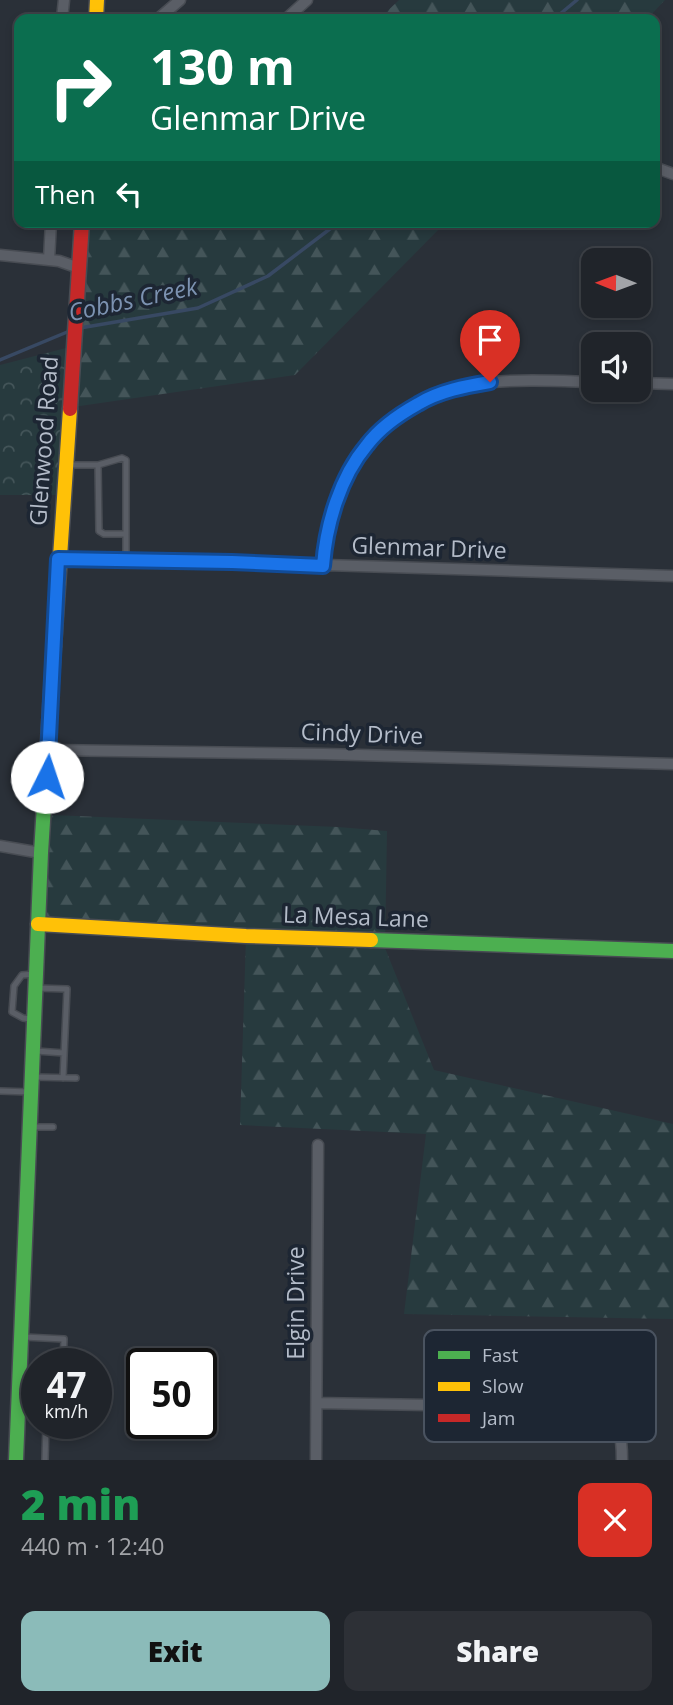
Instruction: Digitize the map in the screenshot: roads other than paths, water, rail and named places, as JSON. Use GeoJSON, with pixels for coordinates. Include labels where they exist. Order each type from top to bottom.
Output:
{"type":"FeatureCollection","features":[{"type":"Feature","properties":{"kind":"main road","name":"Glenwood Road"},"geometry":{"type":"LineString","coordinates":[[16,1460],[37,924],[58,559],[82,228]]}},
{"type":"Feature","properties":{"kind":"main road","name":"La Mesa Lane"},"geometry":{"type":"LineString","coordinates":[[37,924],[246,936],[673,951]]}},
{"type":"Feature","properties":{"kind":"street"},"geometry":{"type":"LineString","coordinates":[[164,14],[180,0]]}},
{"type":"Feature","properties":{"kind":"street"},"geometry":{"type":"LineString","coordinates":[[292,14],[307,0]]}},
{"type":"Feature","properties":{"kind":"street"},"geometry":{"type":"LineString","coordinates":[[50,260],[51,228]]}},
{"type":"Feature","properties":{"kind":"street"},"geometry":{"type":"LineString","coordinates":[[0,255],[50,260],[79,268]]}},
{"type":"Feature","properties":{"kind":"street"},"geometry":{"type":"LineString","coordinates":[[323,566],[325,538],[346,477],[367,444],[419,403],[443,393],[490,382],[581,382]]}},
{"type":"Feature","properties":{"kind":"street"},"geometry":{"type":"LineString","coordinates":[[651,383],[673,384]]}},
{"type":"Feature","properties":{"kind":"street","name":"Glenmar Drive"},"geometry":{"type":"LineString","coordinates":[[58,559],[673,576]]}},
{"type":"Feature","properties":{"kind":"street","name":"Cindy Drive"},"geometry":{"type":"LineString","coordinates":[[49,750],[324,754],[673,764]]}},
{"type":"Feature","properties":{"kind":"street"},"geometry":{"type":"LineString","coordinates":[[0,846],[41,853]]}},
{"type":"Feature","properties":{"kind":"street","name":"Elgin Drive"},"geometry":{"type":"LineString","coordinates":[[316,1460],[318,1146]]}},
{"type":"Feature","properties":{"kind":"street"},"geometry":{"type":"LineString","coordinates":[[317,1402],[424,1404]]}},
{"type":"Feature","properties":{"kind":"street"},"geometry":{"type":"LineString","coordinates":[[621,1442],[622,1460]]}},
{"type":"Feature","properties":{"kind":"lane"},"geometry":{"type":"LineString","coordinates":[[65,465],[98,465],[122,458],[126,460],[126,560]]}},
{"type":"Feature","properties":{"kind":"lane"},"geometry":{"type":"LineString","coordinates":[[98,465],[99,531],[104,534],[126,534]]}},
{"type":"Feature","properties":{"kind":"lane"},"geometry":{"type":"LineString","coordinates":[[33,1019],[23,1018],[12,1012],[14,986],[22,975],[67,989],[63,1078]]}},
{"type":"Feature","properties":{"kind":"lane"},"geometry":{"type":"LineString","coordinates":[[32,1051],[64,1053]]}},
{"type":"Feature","properties":{"kind":"lane"},"geometry":{"type":"LineString","coordinates":[[0,1091],[63,1078],[76,1078]]}},
{"type":"Feature","properties":{"kind":"lane"},"geometry":{"type":"LineString","coordinates":[[29,1127],[53,1127]]}},
{"type":"Feature","properties":{"kind":"lane"},"geometry":{"type":"LineString","coordinates":[[21,1337],[64,1339],[64,1348]]}},
{"type":"Feature","properties":{"kind":"lane"},"geometry":{"type":"LineString","coordinates":[[45,1460],[46,1439]]}},
{"type":"Feature","properties":{"kind":"waterway","name":"Cobbs Creek"},"geometry":{"type":"LineString","coordinates":[[560,14],[577,0]]}},
{"type":"Feature","properties":{"kind":"waterway","name":"Cobbs Creek"},"geometry":{"type":"LineString","coordinates":[[80,328],[198,308],[268,276],[331,228]]}},
{"type":"Feature","properties":{"kind":"waterway","name":"Cobbs Creek"},"geometry":{"type":"LineString","coordinates":[[0,360],[72,330]]}}]}
